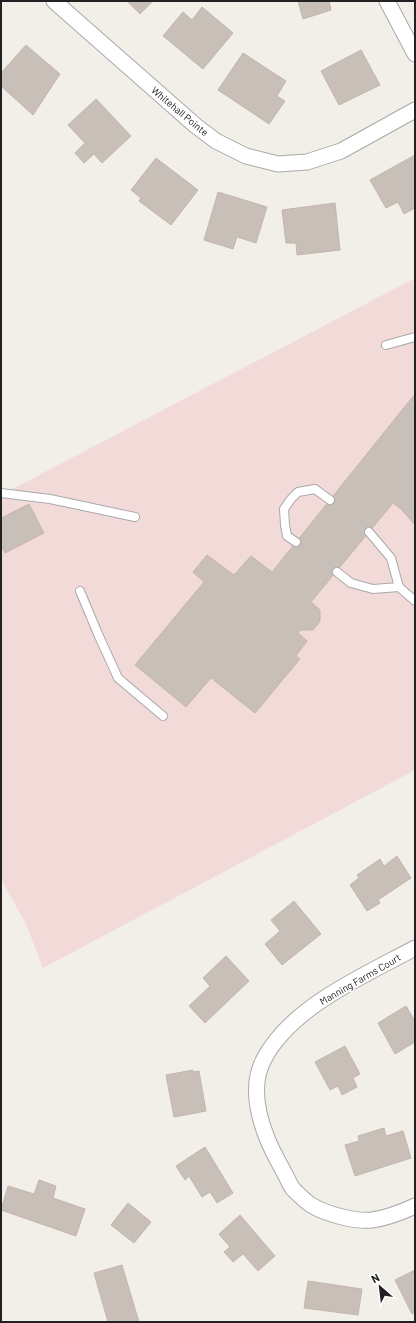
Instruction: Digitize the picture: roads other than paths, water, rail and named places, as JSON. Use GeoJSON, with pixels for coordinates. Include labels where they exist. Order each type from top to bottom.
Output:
{"type":"FeatureCollection","features":[{"type":"Feature","properties":{"kind":"street","name":"Whitehall Pointe"},"geometry":{"type":"LineString","coordinates":[[54,1],[196,126],[216,140],[246,156],[278,164],[307,162],[341,151],[415,110]]}},
{"type":"Feature","properties":{"kind":"street"},"geometry":{"type":"LineString","coordinates":[[387,1],[415,54]]}},
{"type":"Feature","properties":{"kind":"street","name":"Manning Farms Court"},"geometry":{"type":"LineString","coordinates":[[415,948],[333,993],[298,1018],[277,1039],[263,1060],[257,1080],[257,1105],[263,1129],[273,1153],[292,1188],[311,1205],[342,1217],[372,1220],[403,1212],[415,1206]]}},
{"type":"Feature","properties":{"kind":"lane"},"geometry":{"type":"LineString","coordinates":[[386,345],[415,337]]}},
{"type":"Feature","properties":{"kind":"lane"},"geometry":{"type":"LineString","coordinates":[[296,542],[287,536],[285,525],[284,509],[291,499],[298,492],[315,489],[330,500]]}},
{"type":"Feature","properties":{"kind":"lane"},"geometry":{"type":"LineString","coordinates":[[1,493],[50,499],[135,516]]}},
{"type":"Feature","properties":{"kind":"lane"},"geometry":{"type":"LineString","coordinates":[[369,532],[391,558],[399,587],[415,601]]}},
{"type":"Feature","properties":{"kind":"lane"},"geometry":{"type":"LineString","coordinates":[[336,572],[351,583],[373,589],[399,587]]}},
{"type":"Feature","properties":{"kind":"lane"},"geometry":{"type":"LineString","coordinates":[[80,591],[118,678],[163,716]]}}]}
